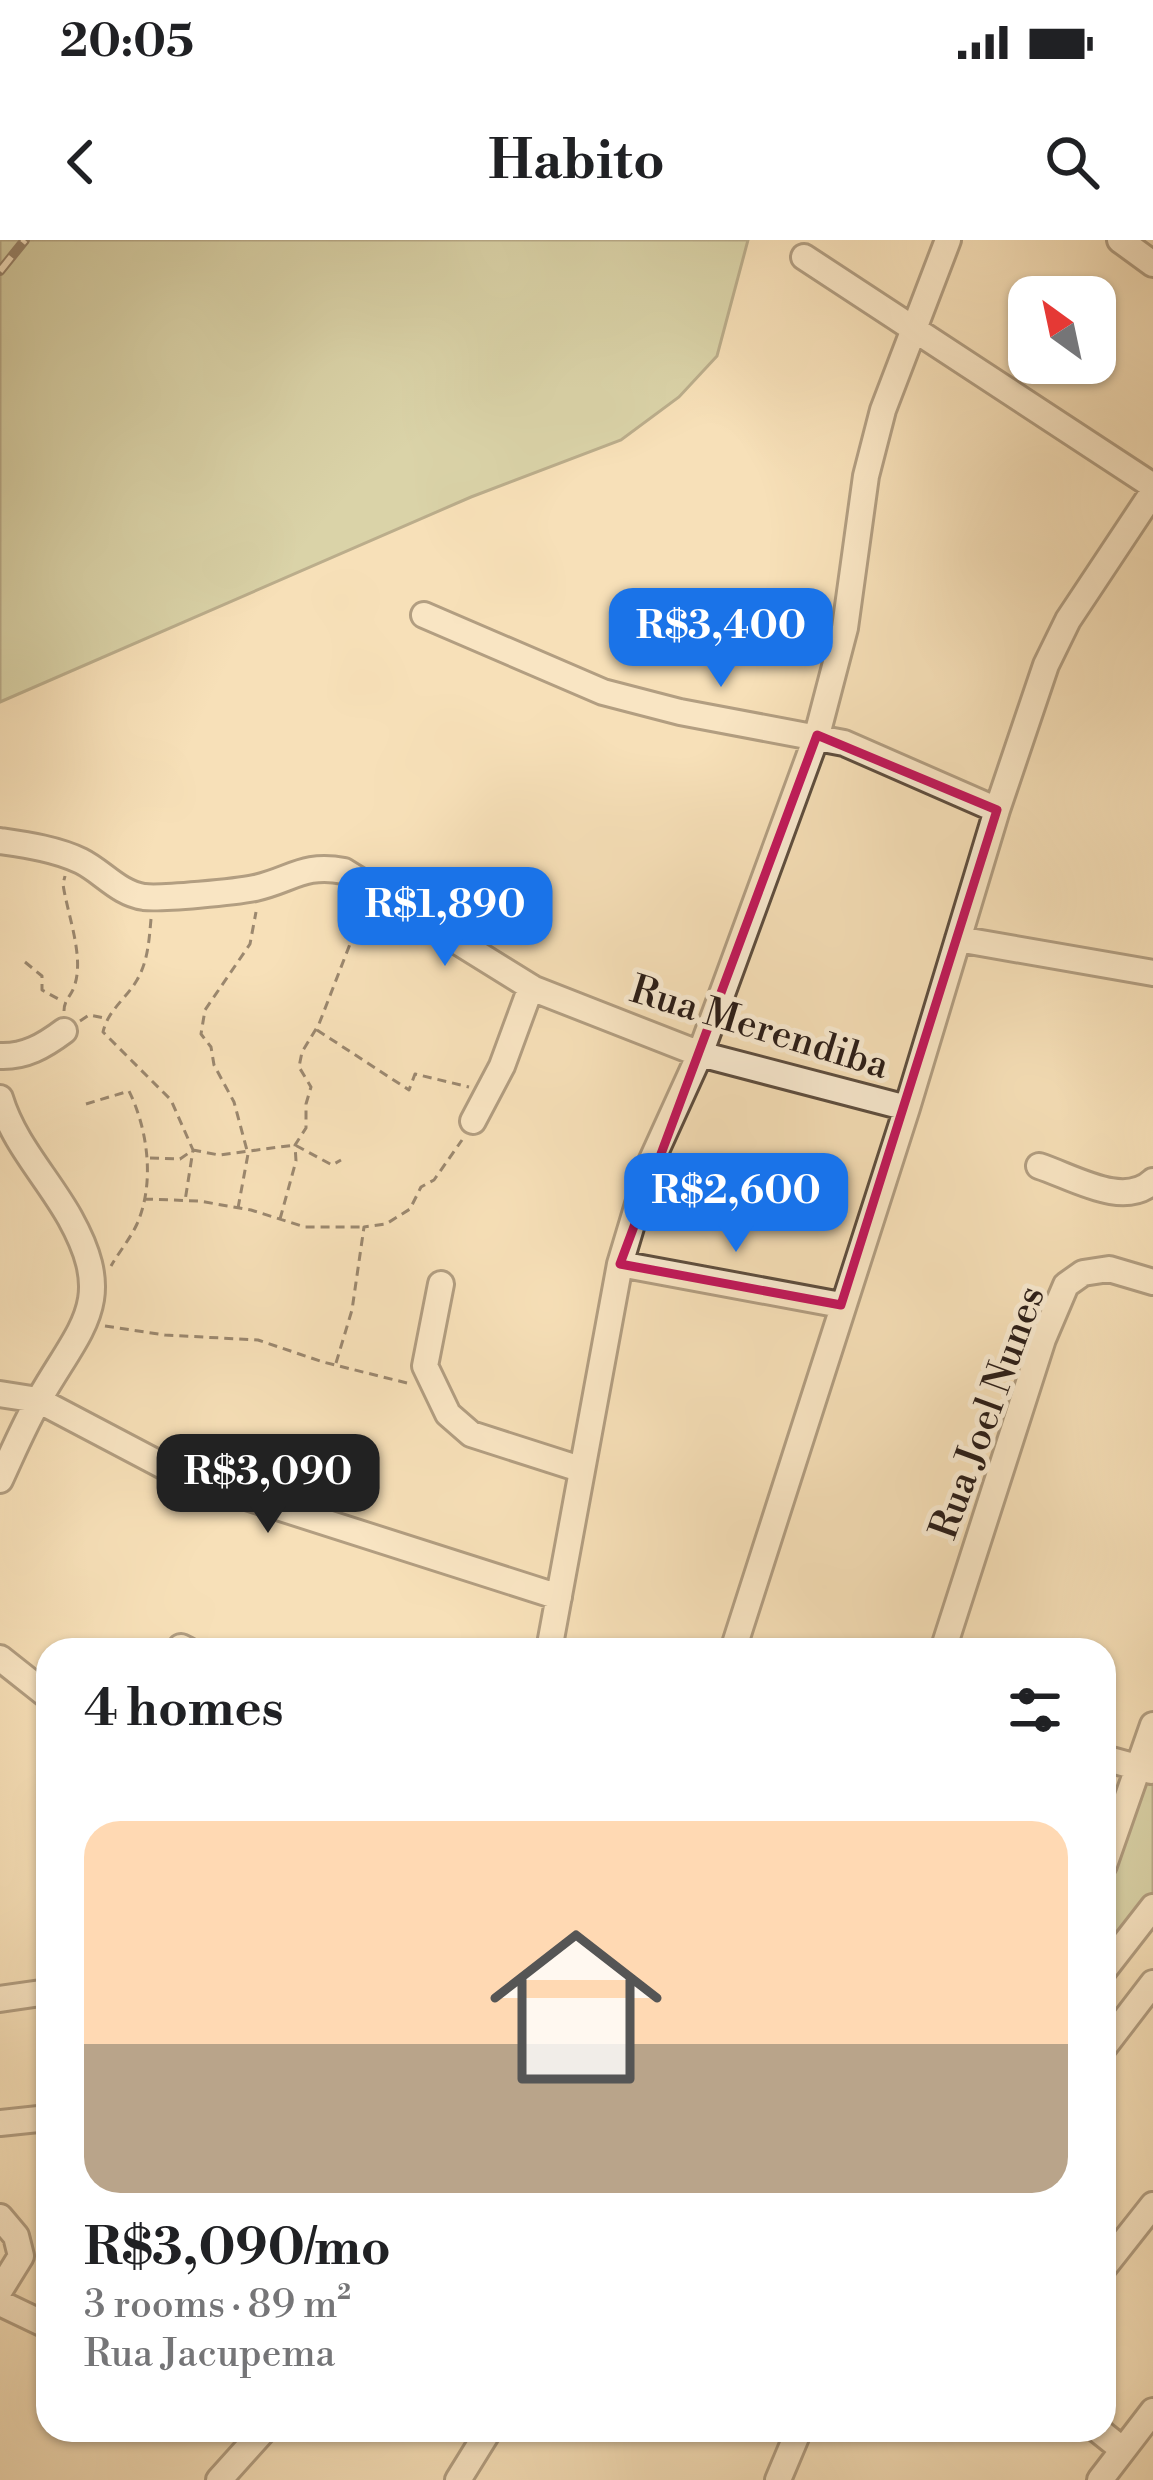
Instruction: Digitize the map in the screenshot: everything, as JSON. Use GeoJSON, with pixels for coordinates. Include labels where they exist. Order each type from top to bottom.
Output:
{"type":"FeatureCollection","features":[{"type":"Feature","properties":{"kind":"street"},"geometry":{"type":"LineString","coordinates":[[551,1638],[620,1264],[650,1164],[700,1054],[817,736],[844,628],[866,476],[883,410],[948,240]]}},
{"type":"Feature","properties":{"kind":"street"},"geometry":{"type":"LineString","coordinates":[[1120,240],[1153,264]]}},
{"type":"Feature","properties":{"kind":"street"},"geometry":{"type":"LineString","coordinates":[[738,1638],[1046,665],[1068,620],[1153,489],[804,257]]}},
{"type":"Feature","properties":{"kind":"street"},"geometry":{"type":"LineString","coordinates":[[424,615],[603,692],[870,751],[997,810]]}},
{"type":"Feature","properties":{"kind":"street","name":"Rua Merendiba"},"geometry":{"type":"LineString","coordinates":[[0,841],[84,862],[120,889],[153,897],[249,889],[322,867],[344,871],[531,987],[700,1054],[907,1108]]}},
{"type":"Feature","properties":{"kind":"street"},"geometry":{"type":"LineString","coordinates":[[958,939],[1153,973]]}},
{"type":"Feature","properties":{"kind":"street"},"geometry":{"type":"LineString","coordinates":[[473,1121],[531,987]]}},
{"type":"Feature","properties":{"kind":"street"},"geometry":{"type":"LineString","coordinates":[[0,1056],[16,1057],[64,1031]]}},
{"type":"Feature","properties":{"kind":"street"},"geometry":{"type":"LineString","coordinates":[[0,1098],[24,1152],[70,1219],[91,1267],[94,1293],[86,1323],[38,1400],[0,1480]]}},
{"type":"Feature","properties":{"kind":"street"},"geometry":{"type":"LineString","coordinates":[[1040,1166],[1119,1193],[1141,1192],[1153,1181]]}},
{"type":"Feature","properties":{"kind":"street"},"geometry":{"type":"LineString","coordinates":[[620,1264],[841,1305]]}},
{"type":"Feature","properties":{"kind":"street","name":"Rua Joel Nunes"},"geometry":{"type":"LineString","coordinates":[[947,1638],[1042,1339],[1066,1285],[1083,1273],[1109,1269],[1153,1282]]}},
{"type":"Feature","properties":{"kind":"street"},"geometry":{"type":"LineString","coordinates":[[441,1284],[424,1366],[448,1414],[471,1434],[580,1469]]}},
{"type":"Feature","properties":{"kind":"street"},"geometry":{"type":"LineString","coordinates":[[0,1394],[38,1400],[169,1469],[559,1597]]}},
{"type":"Feature","properties":{"kind":"street"},"geometry":{"type":"LineString","coordinates":[[0,1658],[36,1686]]}},
{"type":"Feature","properties":{"kind":"street"},"geometry":{"type":"LineString","coordinates":[[1116,1838],[1146,1770],[1153,1725]]}},
{"type":"Feature","properties":{"kind":"street"},"geometry":{"type":"LineString","coordinates":[[1116,1761],[1146,1770]]}},
{"type":"Feature","properties":{"kind":"street"},"geometry":{"type":"LineString","coordinates":[[1116,1955],[1153,1907]]}},
{"type":"Feature","properties":{"kind":"street"},"geometry":{"type":"LineString","coordinates":[[1116,2031],[1153,1983]]}},
{"type":"Feature","properties":{"kind":"street"},"geometry":{"type":"LineString","coordinates":[[0,1999],[36,1994]]}},
{"type":"Feature","properties":{"kind":"street"},"geometry":{"type":"LineString","coordinates":[[0,2123],[36,2119]]}},
{"type":"Feature","properties":{"kind":"street"},"geometry":{"type":"LineString","coordinates":[[1116,2252],[1153,2205]]}},
{"type":"Feature","properties":{"kind":"street"},"geometry":{"type":"LineString","coordinates":[[0,2217],[20,2248],[18,2266],[0,2290]]}},
{"type":"Feature","properties":{"kind":"street"},"geometry":{"type":"LineString","coordinates":[[0,2303],[36,2320]]}},
{"type":"Feature","properties":{"kind":"street"},"geometry":{"type":"LineString","coordinates":[[1100,2480],[1153,2411]]}},
{"type":"Feature","properties":{"kind":"street"},"geometry":{"type":"LineString","coordinates":[[219,2480],[253,2442]]}},
{"type":"Feature","properties":{"kind":"street"},"geometry":{"type":"LineString","coordinates":[[458,2480],[482,2442]]}},
{"type":"Feature","properties":{"kind":"street"},"geometry":{"type":"LineString","coordinates":[[778,2480],[794,2442]]}},
{"type":"Feature","properties":{"kind":"street"},"geometry":{"type":"LineString","coordinates":[[1113,2442],[1123,2450]]}},
{"type":"Feature","properties":{"kind":"path"},"geometry":{"type":"LineString","coordinates":[[64,1031],[63,1002],[75,986],[76,954],[63,884],[70,857]]}},
{"type":"Feature","properties":{"kind":"path"},"geometry":{"type":"LineString","coordinates":[[280,1220],[296,1145],[306,1128],[311,1087],[299,1066],[302,1052],[316,1029],[373,886]]}},
{"type":"Feature","properties":{"kind":"path"},"geometry":{"type":"LineString","coordinates":[[238,1208],[247,1150],[233,1102],[201,1034],[206,1010],[250,944],[256,912],[249,889]]}},
{"type":"Feature","properties":{"kind":"path"},"geometry":{"type":"LineString","coordinates":[[153,897],[148,954],[136,981],[106,1019],[103,1032],[171,1100],[193,1150],[185,1201]]}},
{"type":"Feature","properties":{"kind":"path"},"geometry":{"type":"LineString","coordinates":[[25,962],[42,976],[42,990],[63,1002]]}},
{"type":"Feature","properties":{"kind":"path"},"geometry":{"type":"LineString","coordinates":[[316,1029],[409,1090],[416,1074],[488,1092]]}},
{"type":"Feature","properties":{"kind":"path"},"geometry":{"type":"LineString","coordinates":[[86,1104],[129,1091],[138,1110],[147,1157],[138,1222],[94,1293]]}},
{"type":"Feature","properties":{"kind":"path"},"geometry":{"type":"LineString","coordinates":[[142,1198],[238,1208],[304,1227],[386,1224],[410,1209],[422,1187],[452,1158],[473,1121]]}},
{"type":"Feature","properties":{"kind":"path"},"geometry":{"type":"LineString","coordinates":[[147,1157],[180,1159],[193,1150],[219,1155],[296,1145],[332,1165],[341,1160]]}},
{"type":"Feature","properties":{"kind":"path"},"geometry":{"type":"LineString","coordinates":[[336,1365],[352,1310],[364,1227]]}},
{"type":"Feature","properties":{"kind":"path"},"geometry":{"type":"LineString","coordinates":[[86,1323],[165,1335],[258,1340],[436,1390]]}},
{"type":"Feature","properties":{"kind":"highlighted area"},"geometry":{"type":"Polygon","coordinates":[[[817,735],[997,810],[841,1305],[620,1264],[817,735]]]}},
{"type":"Feature","properties":{"kind":"green space"},"geometry":{"type":"Polygon","coordinates":[[[0,240],[748,240],[717,356],[679,397],[621,440],[471,497],[0,702],[0,240]]]}},
{"type":"Feature","properties":{"kind":"green space"},"geometry":{"type":"Polygon","coordinates":[[[1141,1777],[1153,1779],[1153,1901],[1116,1949],[1116,1845],[1141,1777]]]}},
{"type":"Feature","properties":{"kind":"railway"},"geometry":{"type":"LineString","coordinates":[[0,271],[25,240]]}}]}
